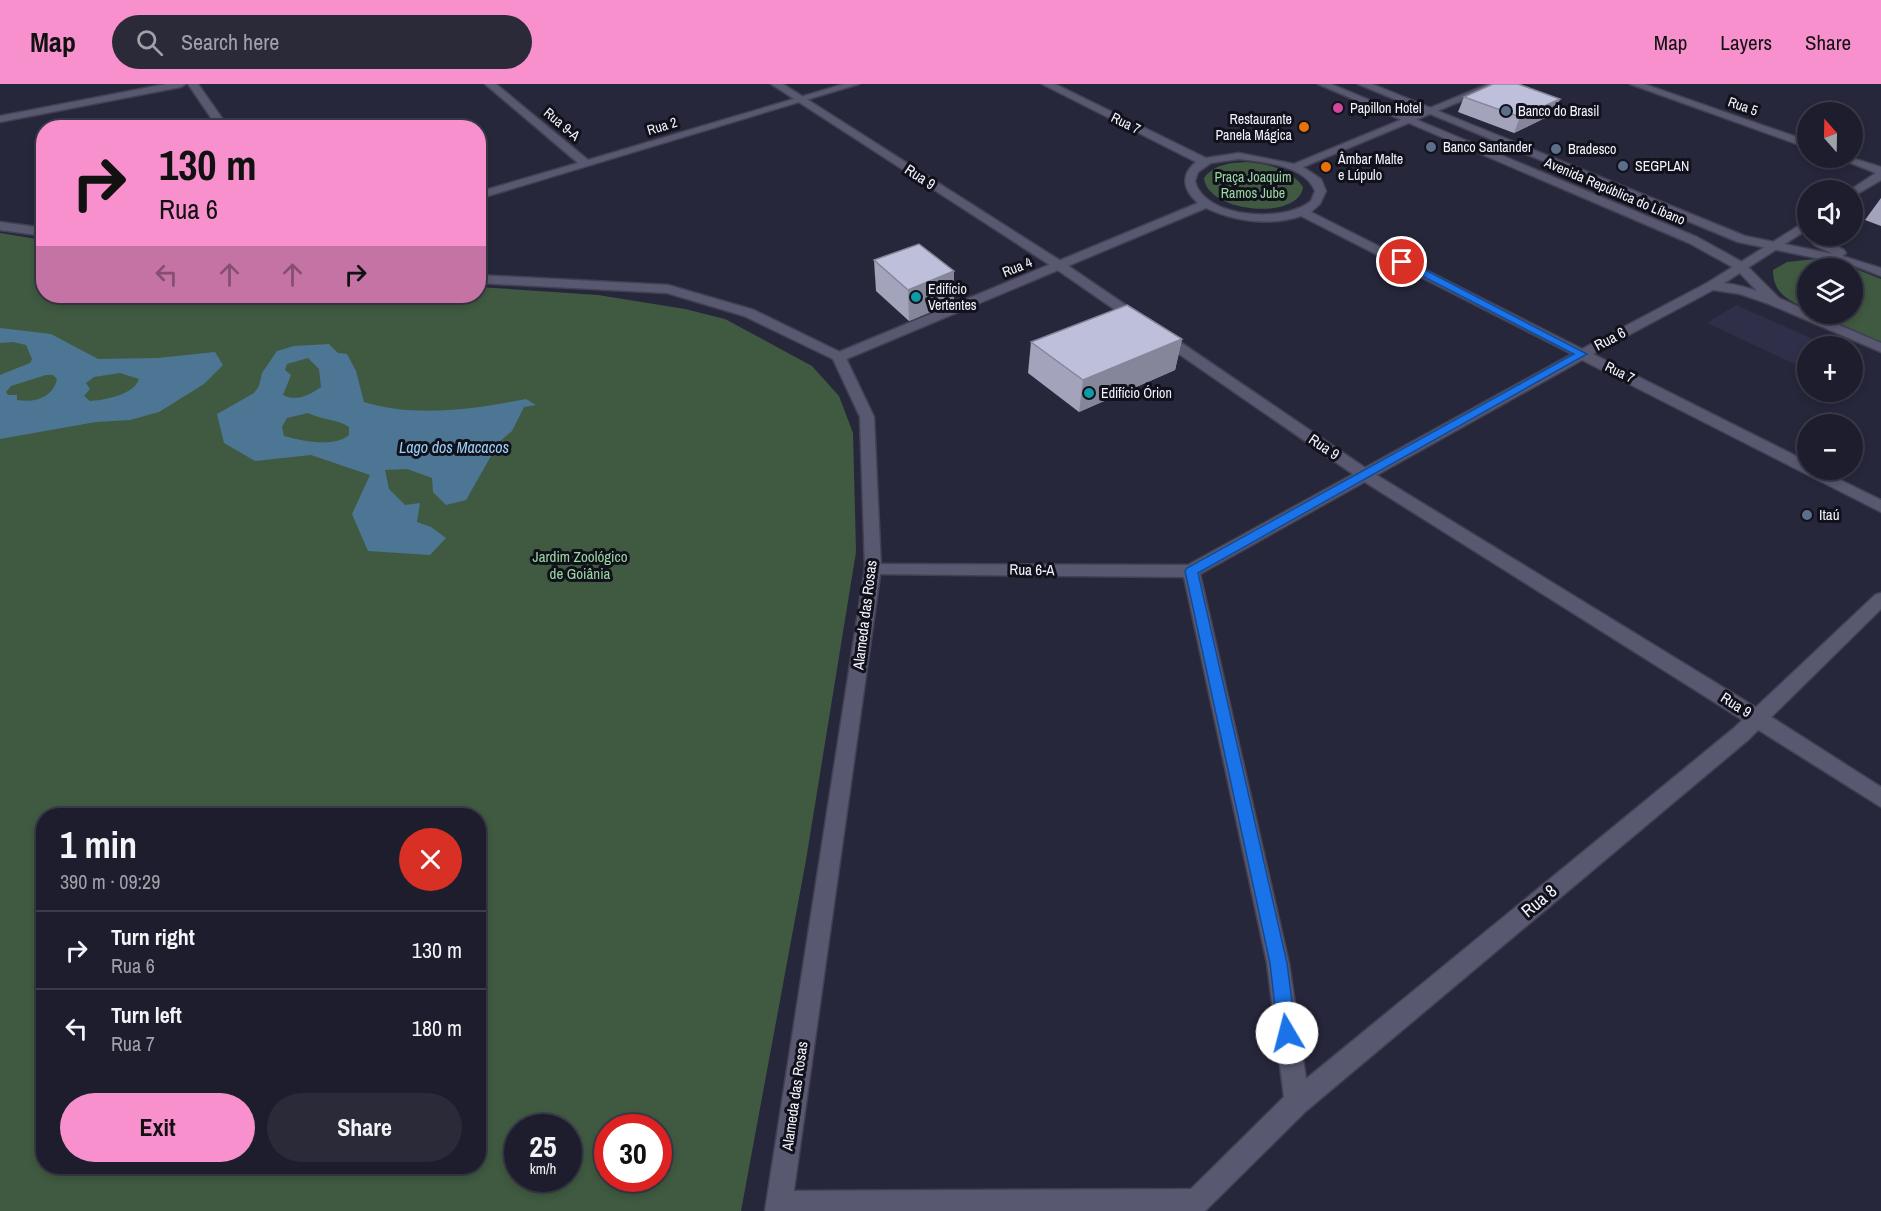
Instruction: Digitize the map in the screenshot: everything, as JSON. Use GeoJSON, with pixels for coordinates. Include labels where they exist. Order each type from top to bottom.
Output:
{"type":"FeatureCollection","features":[{"type":"Feature","properties":{"kind":"street"},"geometry":{"type":"LineString","coordinates":[[0,119],[181,84]]}},
{"type":"Feature","properties":{"kind":"street"},"geometry":{"type":"LineString","coordinates":[[193,84],[218,120]]}},
{"type":"Feature","properties":{"kind":"street","name":"Rua 9-A"},"geometry":{"type":"LineString","coordinates":[[490,84],[586,164]]}},
{"type":"Feature","properties":{"kind":"street","name":"Rua 9"},"geometry":{"type":"LineString","coordinates":[[776,84],[1060,266],[1365,475],[1758,718],[1881,798]]}},
{"type":"Feature","properties":{"kind":"street","name":"Rua 2"},"geometry":{"type":"LineString","coordinates":[[486,194],[854,84]]}},
{"type":"Feature","properties":{"kind":"street","name":"Rua 7"},"geometry":{"type":"LineString","coordinates":[[1047,84],[1205,162]]}},
{"type":"Feature","properties":{"kind":"street","name":"Avenida República do Líbano"},"geometry":{"type":"LineString","coordinates":[[1323,84],[1693,240],[1740,266],[1774,301],[1881,348]]}},
{"type":"Feature","properties":{"kind":"street","name":"Avenida República do Líbano"},"geometry":{"type":"LineString","coordinates":[[1363,84],[1742,239],[1836,258]]}},
{"type":"Feature","properties":{"kind":"street"},"geometry":{"type":"LineString","coordinates":[[1296,167],[1497,84]]}},
{"type":"Feature","properties":{"kind":"street","name":"Rua 5"},"geometry":{"type":"LineString","coordinates":[[1635,84],[1797,141]]}},
{"type":"Feature","properties":{"kind":"street"},"geometry":{"type":"LineString","coordinates":[[1249,156],[1296,167],[1310,175],[1318,185],[1320,195],[1315,204],[1303,212],[1286,216],[1266,218],[1224,211],[1206,204],[1195,195],[1189,186],[1188,177],[1194,169],[1205,162],[1221,158],[1249,156]]}},
{"type":"Feature","properties":{"kind":"street"},"geometry":{"type":"LineString","coordinates":[[1863,166],[1881,173]]}},
{"type":"Feature","properties":{"kind":"street"},"geometry":{"type":"LineString","coordinates":[[1863,186],[1881,173]]}},
{"type":"Feature","properties":{"kind":"street","name":"Rua 4"},"geometry":{"type":"LineString","coordinates":[[838,357],[1206,204]]}},
{"type":"Feature","properties":{"kind":"street","name":"Rua 7"},"geometry":{"type":"LineString","coordinates":[[1303,212],[1797,463]]}},
{"type":"Feature","properties":{"kind":"street"},"geometry":{"type":"LineString","coordinates":[[0,226],[36,231]]}},
{"type":"Feature","properties":{"kind":"street","name":"Rua 6"},"geometry":{"type":"LineString","coordinates":[[1191,571],[1582,354],[1711,286],[1771,246],[1797,234]]}},
{"type":"Feature","properties":{"kind":"street"},"geometry":{"type":"LineString","coordinates":[[1826,246],[1850,258]]}},
{"type":"Feature","properties":{"kind":"street","name":"Avenida República do Líbano"},"geometry":{"type":"LineString","coordinates":[[1863,264],[1881,272]]}},
{"type":"Feature","properties":{"kind":"street"},"geometry":{"type":"LineString","coordinates":[[486,279],[668,289],[749,313],[838,357]]}},
{"type":"Feature","properties":{"kind":"street"},"geometry":{"type":"LineString","coordinates":[[1711,286],[1742,290],[1774,301]]}},
{"type":"Feature","properties":{"kind":"street","name":"Alameda das Rosas"},"geometry":{"type":"LineString","coordinates":[[779,1208],[873,568],[867,417],[838,357]]}},
{"type":"Feature","properties":{"kind":"street","name":"Rua 7"},"geometry":{"type":"LineString","coordinates":[[1829,480],[1881,507]]}},
{"type":"Feature","properties":{"kind":"street","name":"Rua 6-A"},"geometry":{"type":"LineString","coordinates":[[873,568],[1191,571]]}},
{"type":"Feature","properties":{"kind":"street"},"geometry":{"type":"LineString","coordinates":[[1191,571],[1278,963],[1297,1102]]}},
{"type":"Feature","properties":{"kind":"street","name":"Rua 8"},"geometry":{"type":"LineString","coordinates":[[1202,1206],[1297,1102],[1741,735],[1881,599]]}},
{"type":"Feature","properties":{"kind":"street"},"geometry":{"type":"LineString","coordinates":[[779,1208],[1202,1206]]}},
{"type":"Feature","properties":{"kind":"shaded area"},"geometry":{"type":"Polygon","coordinates":[[[1736,305],[1806,336],[1797,336],[1797,365],[1707,323],[1736,305]]]}},
{"type":"Feature","properties":{"kind":"green space","name":"Praça Joaquim Ramos Jube"},"geometry":{"type":"Polygon","coordinates":[[[1246,162],[1270,166],[1292,175],[1303,187],[1298,198],[1286,205],[1253,208],[1220,199],[1209,190],[1204,178],[1208,173],[1217,167],[1246,162]]]}},
{"type":"Feature","properties":{"kind":"green space","name":"Jardim Zoológico de Goiânia"},"geometry":{"type":"Polygon","coordinates":[[[0,233],[36,239],[36,303],[486,303],[486,287],[598,295],[685,309],[725,319],[812,366],[839,396],[853,433],[856,552],[806,860],[741,1211],[0,1211],[0,233]]]}},
{"type":"Feature","properties":{"kind":"green space"},"geometry":{"type":"Polygon","coordinates":[[[1797,261],[1797,304],[1783,295],[1774,278],[1773,270],[1787,262],[1797,261]]]}},
{"type":"Feature","properties":{"kind":"green space"},"geometry":{"type":"Polygon","coordinates":[[[1863,272],[1881,279],[1881,342],[1840,324],[1863,324],[1863,272]]]}},
{"type":"Feature","properties":{"kind":"water"},"geometry":{"type":"Polygon","coordinates":[[[0,328],[51,334],[98,359],[157,358],[215,352],[223,365],[204,384],[159,412],[130,420],[96,422],[0,439],[0,375],[30,363],[32,359],[26,345],[13,342],[0,343],[0,328]],[[120,373],[94,377],[86,383],[90,389],[84,396],[90,401],[118,396],[131,389],[139,379],[120,373]],[[53,375],[11,386],[6,392],[8,395],[17,395],[17,400],[30,401],[42,398],[51,391],[57,379],[53,375]]]}},
{"type":"Feature","properties":{"kind":"water","name":"Lago dos Macacos"},"geometry":{"type":"Polygon","coordinates":[[[329,344],[338,353],[347,354],[356,371],[364,402],[384,407],[424,411],[466,409],[526,399],[536,405],[524,407],[512,431],[499,442],[466,500],[446,505],[433,492],[432,478],[407,469],[385,470],[389,489],[405,505],[420,503],[417,522],[431,527],[446,538],[430,555],[368,551],[352,514],[370,475],[311,455],[255,461],[224,443],[217,414],[254,393],[259,386],[262,373],[277,351],[294,346],[329,344]],[[308,358],[287,364],[285,370],[291,375],[283,395],[293,398],[303,397],[321,387],[319,369],[308,358]],[[308,413],[287,418],[282,427],[284,436],[327,442],[343,439],[349,435],[349,427],[345,424],[308,413]]]}},
{"type":"Feature","properties":{"kind":"building"},"geometry":{"type":"Polygon","coordinates":[[[1493,84],[1518,84],[1560,99],[1520,117],[1464,97],[1493,84]]]}},
{"type":"Feature","properties":{"kind":"building"},"geometry":{"type":"Polygon","coordinates":[[[919,244],[954,271],[908,290],[874,260],[919,244]]]}},
{"type":"Feature","properties":{"kind":"building"},"geometry":{"type":"Polygon","coordinates":[[[1127,305],[1182,339],[1083,380],[1031,342],[1127,305]]]}},
{"type":"Feature","properties":{"kind":"place","name":"Papillon Hotel"},"geometry":{"type":"Point","coordinates":[1338,108]}},
{"type":"Feature","properties":{"kind":"place","name":"Banco do Brasil"},"geometry":{"type":"Point","coordinates":[1506,111]}},
{"type":"Feature","properties":{"kind":"place","name":"Restaurante Panela Mágica"},"geometry":{"type":"Point","coordinates":[1304,127]}},
{"type":"Feature","properties":{"kind":"place","name":"Banco Santander"},"geometry":{"type":"Point","coordinates":[1431,147]}},
{"type":"Feature","properties":{"kind":"place","name":"Bradesco"},"geometry":{"type":"Point","coordinates":[1556,149]}},
{"type":"Feature","properties":{"kind":"place","name":"SEGPLAN"},"geometry":{"type":"Point","coordinates":[1623,166]}},
{"type":"Feature","properties":{"kind":"place","name":"Âmbar Malte e Lúpulo"},"geometry":{"type":"Point","coordinates":[1326,167]}},
{"type":"Feature","properties":{"kind":"place","name":"Edifício Vertentes"},"geometry":{"type":"Point","coordinates":[916,297]}},
{"type":"Feature","properties":{"kind":"place","name":"Edifício Órion"},"geometry":{"type":"Point","coordinates":[1089,393]}},
{"type":"Feature","properties":{"kind":"place","name":"Itaú"},"geometry":{"type":"Point","coordinates":[1807,515]}},
{"type":"Feature","properties":{"kind":"route"},"geometry":{"type":"LineString","coordinates":[[1287,1033],[1278,963],[1191,571],[1582,354],[1402,262]]}}]}
